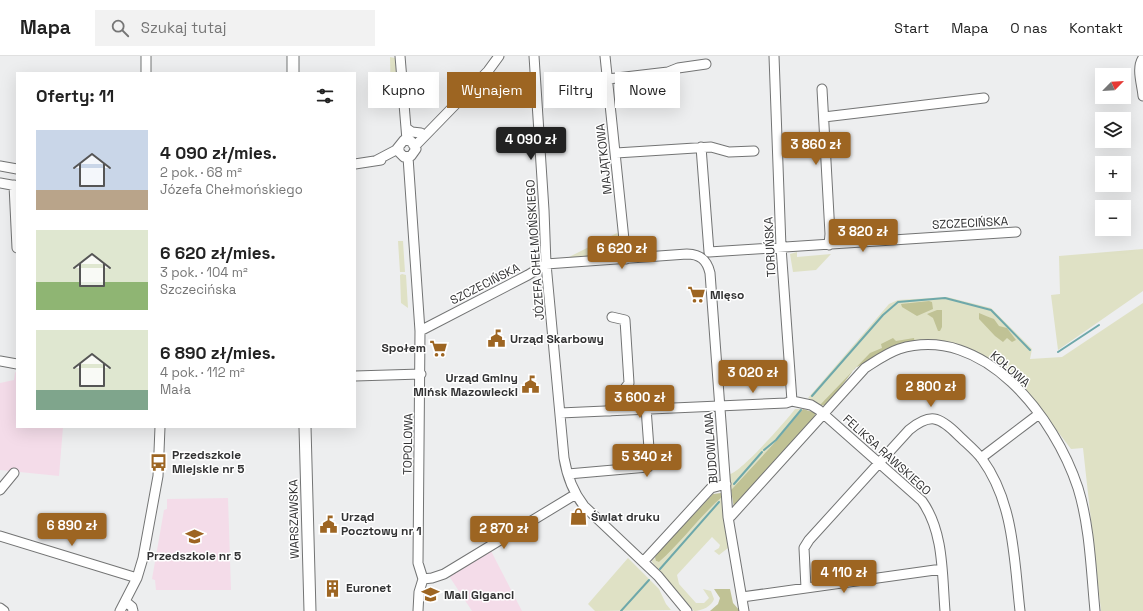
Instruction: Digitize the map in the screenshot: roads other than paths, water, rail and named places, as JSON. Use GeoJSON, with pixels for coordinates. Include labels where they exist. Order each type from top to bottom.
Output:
{"type":"FeatureCollection","features":[{"type":"Feature","properties":{"kind":"main road"},"geometry":{"type":"LineString","coordinates":[[293,56],[293,72]]}},
{"type":"Feature","properties":{"kind":"main road","name":"WARSZAWSKA"},"geometry":{"type":"LineString","coordinates":[[305,428],[310,611]]}},
{"type":"Feature","properties":{"kind":"street"},"geometry":{"type":"LineString","coordinates":[[146,56],[146,72]]}},
{"type":"Feature","properties":{"kind":"street"},"geometry":{"type":"LineString","coordinates":[[356,164],[386,160],[403,153],[414,154],[406,128],[400,56]]}},
{"type":"Feature","properties":{"kind":"street"},"geometry":{"type":"LineString","coordinates":[[488,71],[499,56]]}},
{"type":"Feature","properties":{"kind":"street"},"geometry":{"type":"LineString","coordinates":[[403,153],[401,142],[411,142],[429,134],[444,115],[488,71],[506,56]]}},
{"type":"Feature","properties":{"kind":"street","name":"JÓZEFA CHEŁMOŃSKIEGO"},"geometry":{"type":"LineString","coordinates":[[534,56],[546,264],[560,413],[568,474],[576,494],[591,514],[643,562],[687,611]]}},
{"type":"Feature","properties":{"kind":"street","name":"MAJĄTKOWA"},"geometry":{"type":"LineString","coordinates":[[605,56],[626,259]]}},
{"type":"Feature","properties":{"kind":"street","name":"TORUŃSKA"},"geometry":{"type":"LineString","coordinates":[[774,56],[781,248],[792,401]]}},
{"type":"Feature","properties":{"kind":"street"},"geometry":{"type":"LineString","coordinates":[[1143,58],[1140,66],[1143,96]]}},
{"type":"Feature","properties":{"kind":"street"},"geometry":{"type":"LineString","coordinates":[[608,79],[668,72],[678,68],[706,64]]}},
{"type":"Feature","properties":{"kind":"street"},"geometry":{"type":"LineString","coordinates":[[822,89],[830,234],[829,244]]}},
{"type":"Feature","properties":{"kind":"street"},"geometry":{"type":"LineString","coordinates":[[824,117],[984,98]]}},
{"type":"Feature","properties":{"kind":"street"},"geometry":{"type":"LineString","coordinates":[[411,142],[444,115]]}},
{"type":"Feature","properties":{"kind":"street"},"geometry":{"type":"LineString","coordinates":[[406,128],[412,132],[421,133]]}},
{"type":"Feature","properties":{"kind":"street"},"geometry":{"type":"LineString","coordinates":[[616,153],[711,147],[729,152],[754,150]]}},
{"type":"Feature","properties":{"kind":"street","name":"BUDOWLANA"},"geometry":{"type":"LineString","coordinates":[[701,148],[706,256],[710,273],[728,517],[744,611]]}},
{"type":"Feature","properties":{"kind":"street","name":"TOPOLOWA"},"geometry":{"type":"LineString","coordinates":[[403,153],[420,331],[421,374],[418,563],[423,579],[419,592],[418,611]]}},
{"type":"Feature","properties":{"kind":"street"},"geometry":{"type":"LineString","coordinates":[[0,166],[16,169]]}},
{"type":"Feature","properties":{"kind":"street"},"geometry":{"type":"LineString","coordinates":[[0,183],[16,186]]}},
{"type":"Feature","properties":{"kind":"street","name":"SZCZECIŃSKA"},"geometry":{"type":"LineString","coordinates":[[420,331],[546,264],[687,254],[706,256],[829,244],[1016,232]]}},
{"type":"Feature","properties":{"kind":"street"},"geometry":{"type":"LineString","coordinates":[[610,411],[610,408],[629,383],[624,320],[612,317]]}},
{"type":"Feature","properties":{"kind":"street","name":"KOŁOWA"},"geometry":{"type":"LineString","coordinates":[[728,517],[731,516],[856,377],[878,360],[901,348],[933,345],[962,351],[990,364],[1014,385],[1039,414],[1062,450],[1078,488],[1085,518],[1095,611]]}},
{"type":"Feature","properties":{"kind":"street"},"geometry":{"type":"LineString","coordinates":[[0,361],[16,364]]}},
{"type":"Feature","properties":{"kind":"street"},"geometry":{"type":"LineString","coordinates":[[356,376],[421,374]]}},
{"type":"Feature","properties":{"kind":"street"},"geometry":{"type":"LineString","coordinates":[[560,413],[786,403],[792,401],[811,405],[824,413]]}},
{"type":"Feature","properties":{"kind":"street"},"geometry":{"type":"LineString","coordinates":[[568,474],[648,467],[650,462],[646,408]]}},
{"type":"Feature","properties":{"kind":"street","name":"FELIKSA RAWSKIEGO"},"geometry":{"type":"LineString","coordinates":[[824,413],[922,501],[932,516],[936,528],[942,569],[945,611]]}},
{"type":"Feature","properties":{"kind":"street"},"geometry":{"type":"LineString","coordinates":[[981,458],[1039,414]]}},
{"type":"Feature","properties":{"kind":"street"},"geometry":{"type":"LineString","coordinates":[[806,588],[804,548],[809,540],[909,430],[922,420],[929,418],[944,422],[981,458],[999,489],[1007,511],[1020,611]]}},
{"type":"Feature","properties":{"kind":"street"},"geometry":{"type":"LineString","coordinates":[[120,611],[138,578],[143,558],[158,476],[160,428]]}},
{"type":"Feature","properties":{"kind":"street"},"geometry":{"type":"LineString","coordinates":[[0,490],[14,473]]}},
{"type":"Feature","properties":{"kind":"street"},"geometry":{"type":"LineString","coordinates":[[643,562],[712,488],[726,484]]}},
{"type":"Feature","properties":{"kind":"street"},"geometry":{"type":"LineString","coordinates":[[423,579],[444,574],[576,494]]}},
{"type":"Feature","properties":{"kind":"street"},"geometry":{"type":"LineString","coordinates":[[0,536],[138,578]]}},
{"type":"Feature","properties":{"kind":"street"},"geometry":{"type":"LineString","coordinates":[[742,597],[942,569]]}},
{"type":"Feature","properties":{"kind":"street"},"geometry":{"type":"LineString","coordinates":[[126,602],[132,607],[133,611]]}},
{"type":"Feature","properties":{"kind":"street"},"geometry":{"type":"LineString","coordinates":[[0,608],[4,611]]}},
{"type":"Feature","properties":{"kind":"waterway"},"geometry":{"type":"LineString","coordinates":[[812,396],[883,315],[898,302],[945,298],[991,310],[1030,350]]}},
{"type":"Feature","properties":{"kind":"waterway"},"geometry":{"type":"LineString","coordinates":[[1058,352],[1099,325]]}},
{"type":"Feature","properties":{"kind":"waterway"},"geometry":{"type":"LineString","coordinates":[[764,450],[776,440],[801,410]]}},
{"type":"Feature","properties":{"kind":"waterway"},"geometry":{"type":"LineString","coordinates":[[734,484],[762,452]]}},
{"type":"Feature","properties":{"kind":"waterway"},"geometry":{"type":"LineString","coordinates":[[660,569],[719,502]]}},
{"type":"Feature","properties":{"kind":"waterway"},"geometry":{"type":"LineString","coordinates":[[621,611],[649,580]]}},
{"type":"Feature","properties":{"kind":"place","name":"Mięso"},"geometry":{"type":"Point","coordinates":[697,295]}},
{"type":"Feature","properties":{"kind":"place","name":"Urząd Skarbowy"},"geometry":{"type":"Point","coordinates":[497,339]}},
{"type":"Feature","properties":{"kind":"place","name":"Społem"},"geometry":{"type":"Point","coordinates":[439,348]}},
{"type":"Feature","properties":{"kind":"place","name":"Urząd Gminy Mińsk Mazowiecki"},"geometry":{"type":"Point","coordinates":[531,385]}},
{"type":"Feature","properties":{"kind":"place","name":"Przedszkole Miejskie nr 5"},"geometry":{"type":"Point","coordinates":[159,462]}},
{"type":"Feature","properties":{"kind":"place","name":"Świat druku"},"geometry":{"type":"Point","coordinates":[578,517]}},
{"type":"Feature","properties":{"kind":"place","name":"Urząd Pocztowy nr 1"},"geometry":{"type":"Point","coordinates":[328,524]}},
{"type":"Feature","properties":{"kind":"place","name":"Przedszkole nr 5"},"geometry":{"type":"Point","coordinates":[194,537]}},
{"type":"Feature","properties":{"kind":"place","name":"Euronet"},"geometry":{"type":"Point","coordinates":[333,588]}},
{"type":"Feature","properties":{"kind":"place","name":"Mali Giganci"},"geometry":{"type":"Point","coordinates":[431,595]}}]}
